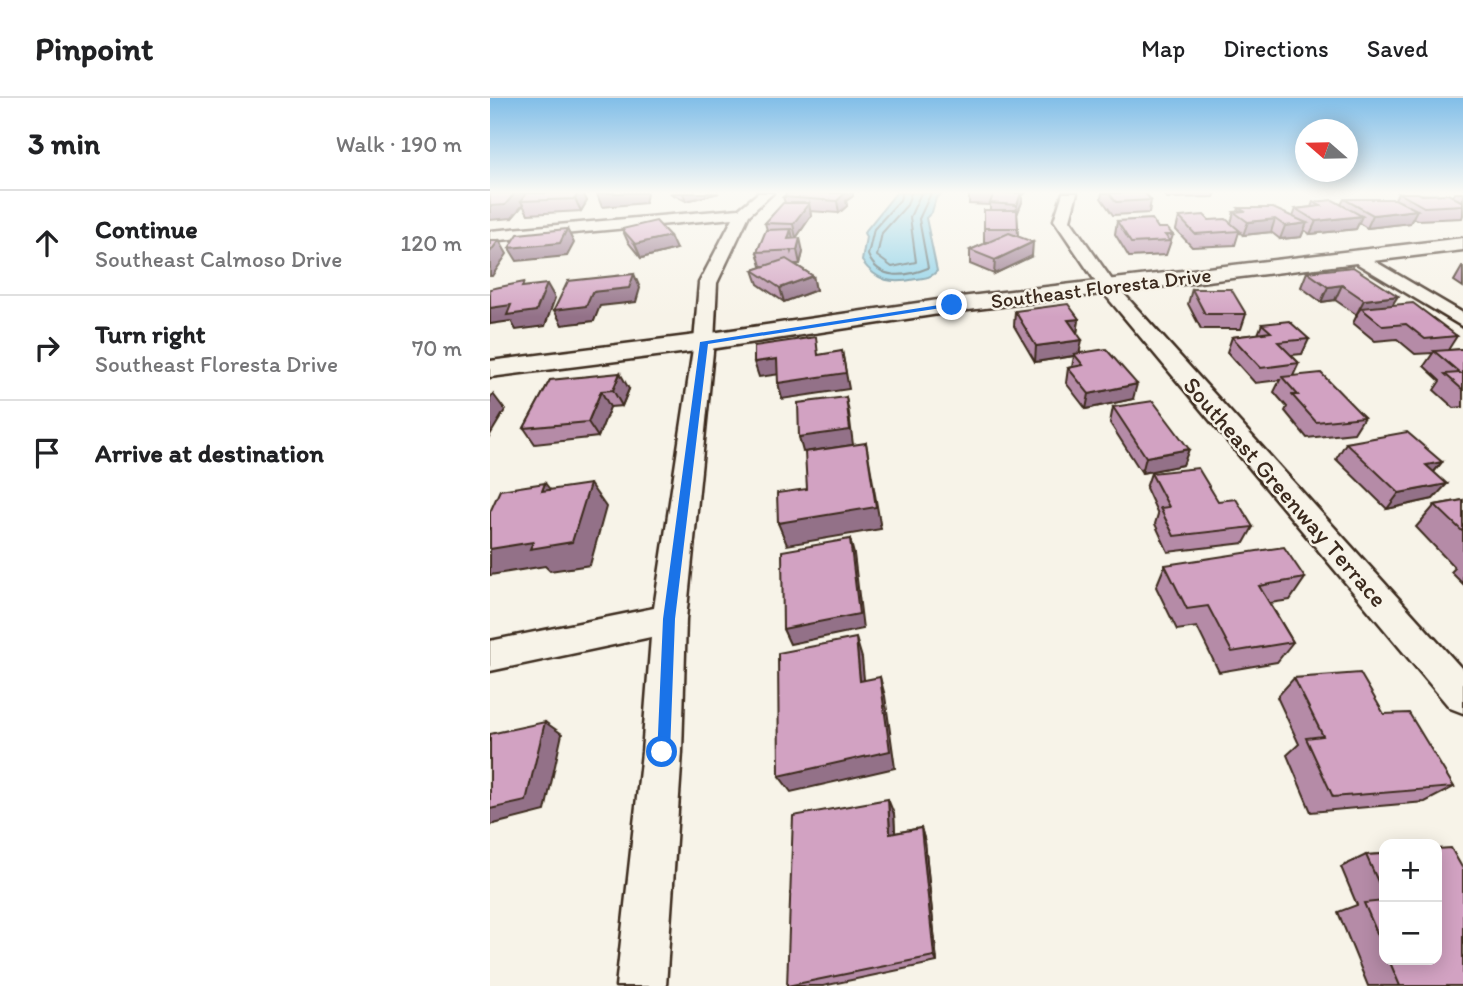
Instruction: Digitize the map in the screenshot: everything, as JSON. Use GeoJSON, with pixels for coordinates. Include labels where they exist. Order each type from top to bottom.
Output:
{"type":"FeatureCollection","features":[{"type":"Feature","properties":{"kind":"street"},"geometry":{"type":"LineString","coordinates":[[640,986],[662,752],[669,619],[704,342],[708,283],[736,234]]}},
{"type":"Feature","properties":{"kind":"street","name":"Southeast Greenway Terrace"},"geometry":{"type":"LineString","coordinates":[[1072,234],[1108,288],[1463,696]]}},
{"type":"Feature","properties":{"kind":"street","name":"Southeast Floresta Drive"},"geometry":{"type":"LineString","coordinates":[[490,369],[704,342],[952,305],[1463,244]]}},
{"type":"Feature","properties":{"kind":"street"},"geometry":{"type":"LineString","coordinates":[[1359,257],[1463,321]]}},
{"type":"Feature","properties":{"kind":"street"},"geometry":{"type":"LineString","coordinates":[[490,656],[669,619]]}},
{"type":"Feature","properties":{"kind":"water"},"geometry":{"type":"Polygon","coordinates":[[[865,234],[929,234],[937,271],[925,278],[900,281],[879,277],[862,261],[865,234]]]}},
{"type":"Feature","properties":{"kind":"building"},"geometry":{"type":"Polygon","coordinates":[[[518,234],[564,234],[560,243],[509,248],[518,234]]]}},
{"type":"Feature","properties":{"kind":"building"},"geometry":{"type":"Polygon","coordinates":[[[627,234],[670,236],[635,244],[627,234]]]}},
{"type":"Feature","properties":{"kind":"building"},"geometry":{"type":"Polygon","coordinates":[[[764,234],[789,234],[788,239],[800,238],[797,250],[757,252],[764,234]]]}},
{"type":"Feature","properties":{"kind":"building"},"geometry":{"type":"Polygon","coordinates":[[[1006,234],[1033,242],[995,260],[970,250],[1006,234]]]}},
{"type":"Feature","properties":{"kind":"building"},"geometry":{"type":"Polygon","coordinates":[[[1126,234],[1173,235],[1165,235],[1170,241],[1131,243],[1126,234]]]}},
{"type":"Feature","properties":{"kind":"building"},"geometry":{"type":"Polygon","coordinates":[[[490,240],[499,240],[490,252],[490,240]]]}},
{"type":"Feature","properties":{"kind":"building"},"geometry":{"type":"Polygon","coordinates":[[[786,259],[813,276],[780,288],[753,270],[786,259]]]}},
{"type":"Feature","properties":{"kind":"building"},"geometry":{"type":"Polygon","coordinates":[[[1353,267],[1398,296],[1364,300],[1342,285],[1328,287],[1307,272],[1353,267]]]}},
{"type":"Feature","properties":{"kind":"building"},"geometry":{"type":"Polygon","coordinates":[[[634,274],[629,288],[592,292],[586,306],[554,310],[568,281],[634,274]]]}},
{"type":"Feature","properties":{"kind":"building"},"geometry":{"type":"Polygon","coordinates":[[[524,282],[522,287],[547,284],[536,311],[507,315],[511,305],[490,308],[490,289],[524,282]]]}},
{"type":"Feature","properties":{"kind":"building"},"geometry":{"type":"Polygon","coordinates":[[[1192,289],[1231,289],[1246,314],[1205,314],[1192,289]]]}},
{"type":"Feature","properties":{"kind":"building"},"geometry":{"type":"Polygon","coordinates":[[[1413,303],[1457,336],[1425,339],[1406,324],[1383,326],[1361,308],[1413,303]]]}},
{"type":"Feature","properties":{"kind":"building"},"geometry":{"type":"Polygon","coordinates":[[[1068,304],[1079,319],[1068,320],[1082,340],[1036,346],[1015,311],[1068,304]]]}},
{"type":"Feature","properties":{"kind":"building"},"geometry":{"type":"Polygon","coordinates":[[[1289,321],[1309,339],[1278,342],[1299,363],[1261,368],[1232,337],[1271,332],[1262,324],[1289,321]]]}},
{"type":"Feature","properties":{"kind":"building"},"geometry":{"type":"Polygon","coordinates":[[[816,337],[818,355],[842,351],[846,373],[778,383],[777,359],[754,362],[754,346],[816,337]]]}},
{"type":"Feature","properties":{"kind":"building"},"geometry":{"type":"Polygon","coordinates":[[[1106,349],[1137,384],[1089,394],[1068,368],[1083,365],[1074,354],[1106,349]]]}},
{"type":"Feature","properties":{"kind":"building"},"geometry":{"type":"Polygon","coordinates":[[[1463,349],[1463,390],[1445,374],[1460,373],[1434,351],[1463,349]]]}},
{"type":"Feature","properties":{"kind":"building"},"geometry":{"type":"Polygon","coordinates":[[[620,373],[613,390],[601,391],[588,422],[524,428],[550,380],[620,373]]]}},
{"type":"Feature","properties":{"kind":"building"},"geometry":{"type":"Polygon","coordinates":[[[1321,373],[1364,417],[1316,422],[1292,395],[1298,395],[1282,377],[1321,373]]]}},
{"type":"Feature","properties":{"kind":"building"},"geometry":{"type":"Polygon","coordinates":[[[846,397],[850,430],[799,437],[798,403],[846,397]]]}},
{"type":"Feature","properties":{"kind":"building"},"geometry":{"type":"Polygon","coordinates":[[[1153,401],[1189,449],[1146,457],[1113,407],[1153,401]]]}},
{"type":"Feature","properties":{"kind":"building"},"geometry":{"type":"Polygon","coordinates":[[[1407,432],[1442,462],[1426,465],[1447,484],[1399,493],[1346,443],[1407,432]]]}},
{"type":"Feature","properties":{"kind":"building"},"geometry":{"type":"Polygon","coordinates":[[[866,443],[876,507],[778,523],[777,493],[807,489],[805,452],[866,443]]]}},
{"type":"Feature","properties":{"kind":"building"},"geometry":{"type":"Polygon","coordinates":[[[1198,468],[1218,501],[1236,499],[1253,527],[1174,536],[1160,508],[1169,507],[1151,473],[1198,468]]]}},
{"type":"Feature","properties":{"kind":"building"},"geometry":{"type":"Polygon","coordinates":[[[545,483],[542,491],[590,484],[572,542],[530,549],[533,542],[490,549],[490,512],[500,490],[545,483]]]}},
{"type":"Feature","properties":{"kind":"building"},"geometry":{"type":"Polygon","coordinates":[[[1463,500],[1463,532],[1435,505],[1463,500]]]}},
{"type":"Feature","properties":{"kind":"building"},"geometry":{"type":"Polygon","coordinates":[[[850,539],[859,614],[783,629],[782,551],[850,539]]]}},
{"type":"Feature","properties":{"kind":"building"},"geometry":{"type":"Polygon","coordinates":[[[1284,547],[1305,578],[1259,586],[1293,642],[1232,652],[1208,606],[1187,609],[1165,565],[1284,547]]]}},
{"type":"Feature","properties":{"kind":"building"},"geometry":{"type":"Polygon","coordinates":[[[856,638],[860,681],[880,677],[890,751],[779,776],[778,653],[856,638]]]}},
{"type":"Feature","properties":{"kind":"building"},"geometry":{"type":"Polygon","coordinates":[[[1360,673],[1384,714],[1409,713],[1454,787],[1333,797],[1306,738],[1323,736],[1294,678],[1360,673]]]}},
{"type":"Feature","properties":{"kind":"building"},"geometry":{"type":"Polygon","coordinates":[[[545,722],[526,801],[490,809],[490,734],[545,722]]]}},
{"type":"Feature","properties":{"kind":"building"},"geometry":{"type":"Polygon","coordinates":[[[888,799],[890,834],[921,828],[934,956],[787,986],[793,816],[888,799]]]}},
{"type":"Feature","properties":{"kind":"building"},"geometry":{"type":"Polygon","coordinates":[[[1451,848],[1463,869],[1463,986],[1400,986],[1391,965],[1442,965],[1442,849],[1451,848]]]}},
{"type":"Feature","properties":{"kind":"building"},"geometry":{"type":"Polygon","coordinates":[[[1379,854],[1379,884],[1366,855],[1379,854]]]}},
{"type":"Feature","properties":{"kind":"building"},"geometry":{"type":"Polygon","coordinates":[[[1379,902],[1379,938],[1364,903],[1379,902]]]}},
{"type":"Feature","properties":{"kind":"route"},"geometry":{"type":"LineString","coordinates":[[662,752],[669,619],[704,342],[952,305]]}}]}
